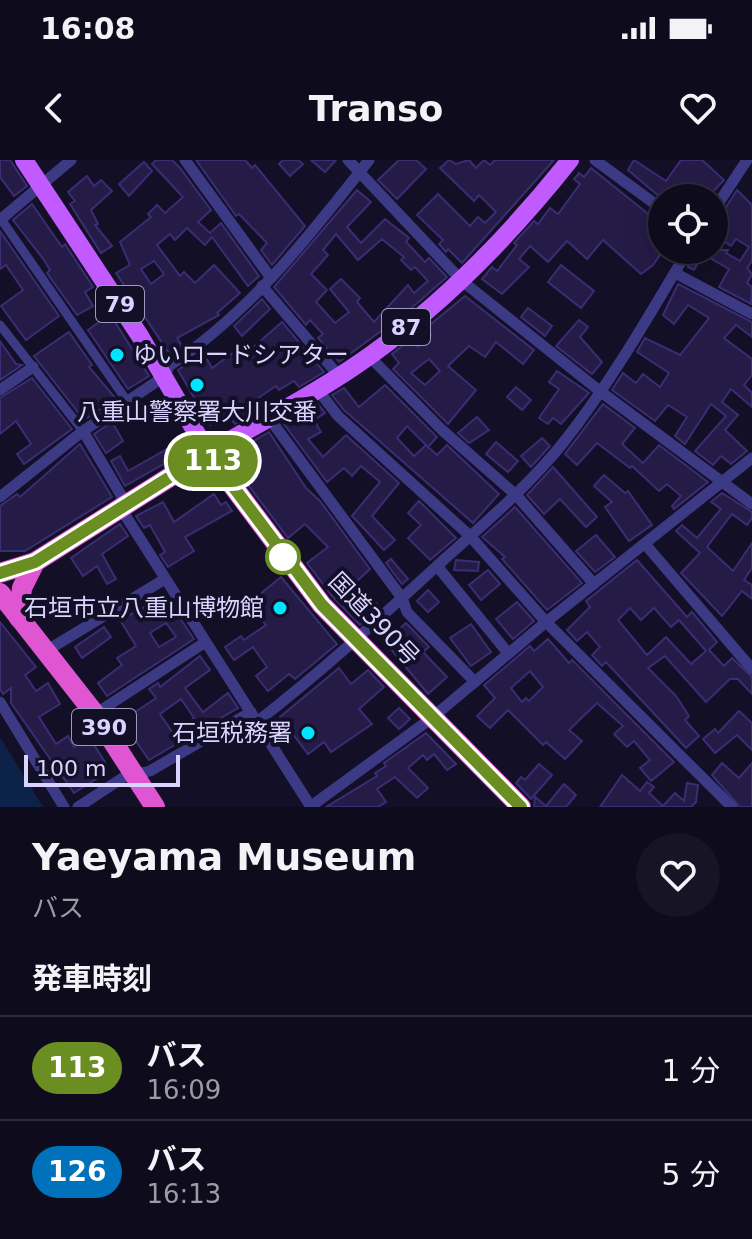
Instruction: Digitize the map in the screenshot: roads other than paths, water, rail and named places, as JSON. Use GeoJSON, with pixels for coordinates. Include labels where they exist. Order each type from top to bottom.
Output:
{"type":"FeatureCollection","features":[{"type":"Feature","properties":{"kind":"highway"},"geometry":{"type":"LineString","coordinates":[[0,573],[35,562],[124,503],[208,453]]}},
{"type":"Feature","properties":{"kind":"highway","name":"国道390号"},"geometry":{"type":"LineString","coordinates":[[208,453],[281,555],[354,639],[521,807]]}},
{"type":"Feature","properties":{"kind":"highway"},"geometry":{"type":"LineString","coordinates":[[19,618],[22,588],[35,562]]}},
{"type":"Feature","properties":{"kind":"highway","name":"390"},"geometry":{"type":"LineString","coordinates":[[0,593],[95,714],[155,807]]}},
{"type":"Feature","properties":{"kind":"main road","name":"79"},"geometry":{"type":"LineString","coordinates":[[24,160],[165,376],[208,453]]}},
{"type":"Feature","properties":{"kind":"main road","name":"87"},"geometry":{"type":"LineString","coordinates":[[208,453],[318,390],[369,356],[462,281],[570,160]]}},
{"type":"Feature","properties":{"kind":"street"},"geometry":{"type":"LineString","coordinates":[[71,160],[0,220],[129,404]]}},
{"type":"Feature","properties":{"kind":"street"},"geometry":{"type":"LineString","coordinates":[[185,160],[266,282],[339,376]]}},
{"type":"Feature","properties":{"kind":"street"},"geometry":{"type":"LineString","coordinates":[[348,160],[462,281],[601,392],[752,504]]}},
{"type":"Feature","properties":{"kind":"street"},"geometry":{"type":"LineString","coordinates":[[0,497],[83,431],[129,404],[165,376],[169,366],[205,341],[313,232],[369,160]]}},
{"type":"Feature","properties":{"kind":"street"},"geometry":{"type":"LineString","coordinates":[[595,160],[648,199]]}},
{"type":"Feature","properties":{"kind":"street"},"geometry":{"type":"LineString","coordinates":[[728,189],[747,160]]}},
{"type":"Feature","properties":{"kind":"street"},"geometry":{"type":"LineString","coordinates":[[78,807],[134,774],[150,771],[254,716],[402,598],[516,495],[561,445],[601,392],[680,264]]}},
{"type":"Feature","properties":{"kind":"street"},"geometry":{"type":"LineString","coordinates":[[675,273],[752,314]]}},
{"type":"Feature","properties":{"kind":"street"},"geometry":{"type":"LineString","coordinates":[[0,325],[83,431],[124,503],[125,515],[311,807],[433,717],[546,622],[752,458]]}},
{"type":"Feature","properties":{"kind":"street"},"geometry":{"type":"LineString","coordinates":[[369,356],[441,429],[516,495],[594,584]]}},
{"type":"Feature","properties":{"kind":"street"},"geometry":{"type":"LineString","coordinates":[[0,390],[33,367]]}},
{"type":"Feature","properties":{"kind":"street"},"geometry":{"type":"LineString","coordinates":[[318,390],[338,416],[470,536],[546,622],[732,807]]}},
{"type":"Feature","properties":{"kind":"street"},"geometry":{"type":"LineString","coordinates":[[269,418],[402,598],[407,612],[475,682]]}},
{"type":"Feature","properties":{"kind":"street"},"geometry":{"type":"LineString","coordinates":[[645,544],[752,669]]}},
{"type":"Feature","properties":{"kind":"street"},"geometry":{"type":"LineString","coordinates":[[437,566],[508,653]]}},
{"type":"Feature","properties":{"kind":"street"},"geometry":{"type":"LineString","coordinates":[[46,651],[165,579]]}},
{"type":"Feature","properties":{"kind":"street"},"geometry":{"type":"LineString","coordinates":[[95,714],[204,643]]}},
{"type":"Feature","properties":{"kind":"street"},"geometry":{"type":"LineString","coordinates":[[0,702],[64,807]]}},
{"type":"Feature","properties":{"kind":"water"},"geometry":{"type":"Polygon","coordinates":[[[0,737],[43,807],[0,807],[0,737]]]}},
{"type":"Feature","properties":{"kind":"place","name":"ゆいロードシアター"},"geometry":{"type":"Point","coordinates":[117,355]}},
{"type":"Feature","properties":{"kind":"place","name":"八重山警察署大川交番"},"geometry":{"type":"Point","coordinates":[197,385]}},
{"type":"Feature","properties":{"kind":"place","name":"石垣市立八重山博物館"},"geometry":{"type":"Point","coordinates":[280,608]}},
{"type":"Feature","properties":{"kind":"place","name":"石垣税務署"},"geometry":{"type":"Point","coordinates":[308,733]}}]}
